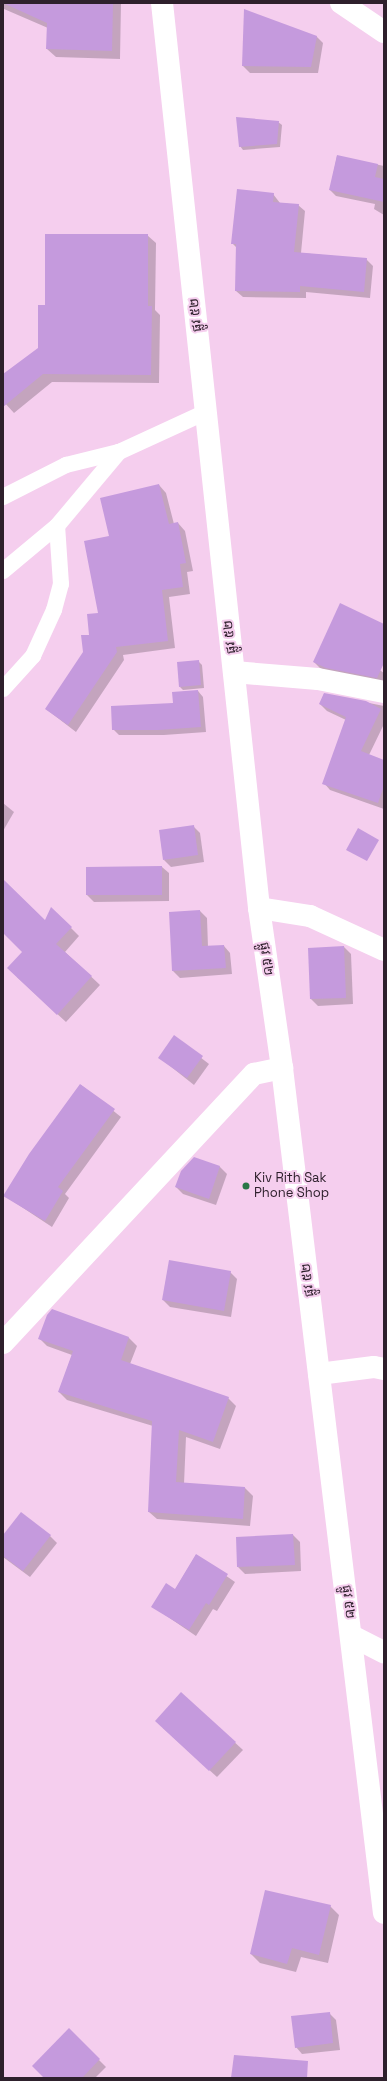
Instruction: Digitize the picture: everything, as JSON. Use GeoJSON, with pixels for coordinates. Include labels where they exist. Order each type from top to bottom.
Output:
{"type":"FeatureCollection","features":[{"type":"Feature","properties":{"kind":"street","name":"ផ្លូវ ៥២"},"geometry":{"type":"LineString","coordinates":[[162,3],[259,908],[282,1068],[352,1636],[384,1913]]}},
{"type":"Feature","properties":{"kind":"street"},"geometry":{"type":"LineString","coordinates":[[341,3],[384,32]]}},
{"type":"Feature","properties":{"kind":"street"},"geometry":{"type":"LineString","coordinates":[[234,672],[318,679],[384,692]]}},
{"type":"Feature","properties":{"kind":"street"},"geometry":{"type":"LineString","coordinates":[[259,908],[310,916],[384,950]]}},
{"type":"Feature","properties":{"kind":"street"},"geometry":{"type":"LineString","coordinates":[[3,1343],[254,1074],[282,1068]]}},
{"type":"Feature","properties":{"kind":"street"},"geometry":{"type":"LineString","coordinates":[[319,1374],[374,1367],[384,1369]]}},
{"type":"Feature","properties":{"kind":"street"},"geometry":{"type":"LineString","coordinates":[[352,1636],[384,1652]]}},
{"type":"Feature","properties":{"kind":"lane"},"geometry":{"type":"LineString","coordinates":[[3,497],[66,465],[119,452],[206,412]]}},
{"type":"Feature","properties":{"kind":"lane"},"geometry":{"type":"LineString","coordinates":[[3,571],[57,526],[119,452]]}},
{"type":"Feature","properties":{"kind":"lane"},"geometry":{"type":"LineString","coordinates":[[3,689],[33,656],[54,610],[60,584],[57,526]]}},
{"type":"Feature","properties":{"kind":"building"},"geometry":{"type":"Polygon","coordinates":[[[3,3],[113,3],[112,51],[46,49],[47,23],[3,3]]]}},
{"type":"Feature","properties":{"kind":"building"},"geometry":{"type":"Polygon","coordinates":[[[244,9],[317,36],[311,67],[242,66],[244,9]]]}},
{"type":"Feature","properties":{"kind":"building"},"geometry":{"type":"Polygon","coordinates":[[[236,117],[279,121],[277,144],[239,147],[236,117]]]}},
{"type":"Feature","properties":{"kind":"building"},"geometry":{"type":"Polygon","coordinates":[[[337,155],[378,164],[375,177],[384,179],[384,202],[329,190],[337,155]]]}},
{"type":"Feature","properties":{"kind":"building"},"geometry":{"type":"Polygon","coordinates":[[[237,189],[274,193],[273,202],[299,204],[294,252],[367,258],[364,292],[300,286],[300,292],[235,291],[236,244],[231,244],[237,189]]]}},
{"type":"Feature","properties":{"kind":"building"},"geometry":{"type":"Polygon","coordinates":[[[45,234],[148,234],[148,306],[152,306],[151,375],[43,374],[3,407],[3,374],[38,348],[38,305],[45,305],[45,234]]]}},
{"type":"Feature","properties":{"kind":"building"},"geometry":{"type":"Polygon","coordinates":[[[159,484],[169,524],[178,522],[186,563],[180,564],[183,587],[162,590],[168,641],[116,647],[117,652],[68,725],[45,709],[83,652],[81,635],[89,635],[87,614],[98,613],[84,541],[109,536],[100,498],[159,484]]]}},
{"type":"Feature","properties":{"kind":"building"},"geometry":{"type":"Polygon","coordinates":[[[340,603],[384,624],[384,663],[377,678],[326,668],[313,662],[340,603]]]}},
{"type":"Feature","properties":{"kind":"building"},"geometry":{"type":"Polygon","coordinates":[[[199,660],[201,685],[179,687],[177,662],[199,660]]]}},
{"type":"Feature","properties":{"kind":"building"},"geometry":{"type":"Polygon","coordinates":[[[198,690],[201,727],[158,730],[112,730],[111,706],[173,703],[172,692],[198,690]]]}},
{"type":"Feature","properties":{"kind":"building"},"geometry":{"type":"Polygon","coordinates":[[[324,693],[366,701],[381,709],[361,751],[384,760],[384,786],[378,803],[322,784],[346,717],[319,704],[324,693]]]}},
{"type":"Feature","properties":{"kind":"building"},"geometry":{"type":"Polygon","coordinates":[[[194,825],[198,855],[163,860],[159,830],[194,825]]]}},
{"type":"Feature","properties":{"kind":"building"},"geometry":{"type":"Polygon","coordinates":[[[358,828],[379,840],[367,861],[346,850],[358,828]]]}},
{"type":"Feature","properties":{"kind":"building"},"geometry":{"type":"Polygon","coordinates":[[[162,866],[162,895],[86,895],[86,867],[162,866]]]}},
{"type":"Feature","properties":{"kind":"building"},"geometry":{"type":"Polygon","coordinates":[[[3,879],[45,920],[51,907],[72,927],[56,944],[92,976],[57,1015],[7,968],[22,952],[3,933],[3,879]]]}},
{"type":"Feature","properties":{"kind":"building"},"geometry":{"type":"Polygon","coordinates":[[[200,910],[202,946],[224,945],[226,968],[172,971],[169,912],[200,910]]]}},
{"type":"Feature","properties":{"kind":"building"},"geometry":{"type":"Polygon","coordinates":[[[344,946],[346,998],[310,999],[308,948],[344,946]]]}},
{"type":"Feature","properties":{"kind":"building"},"geometry":{"type":"Polygon","coordinates":[[[174,1035],[203,1056],[187,1078],[158,1058],[174,1035]]]}},
{"type":"Feature","properties":{"kind":"building"},"geometry":{"type":"Polygon","coordinates":[[[80,1084],[115,1109],[58,1187],[63,1191],[45,1221],[3,1196],[29,1154],[80,1084]]]}},
{"type":"Feature","properties":{"kind":"building"},"geometry":{"type":"Polygon","coordinates":[[[194,1157],[220,1166],[209,1199],[175,1187],[181,1171],[194,1157]]]}},
{"type":"Feature","properties":{"kind":"building"},"geometry":{"type":"Polygon","coordinates":[[[169,1260],[231,1271],[224,1311],[162,1300],[169,1260]]]}},
{"type":"Feature","properties":{"kind":"building"},"geometry":{"type":"Polygon","coordinates":[[[52,1309],[129,1337],[121,1360],[229,1397],[213,1442],[179,1430],[176,1482],[245,1487],[243,1519],[148,1512],[152,1421],[58,1392],[73,1351],[38,1339],[47,1315],[52,1309]]]}},
{"type":"Feature","properties":{"kind":"building"},"geometry":{"type":"Polygon","coordinates":[[[21,1512],[51,1535],[23,1571],[3,1556],[3,1535],[21,1512]]]}},
{"type":"Feature","properties":{"kind":"building"},"geometry":{"type":"Polygon","coordinates":[[[293,1534],[295,1565],[237,1567],[236,1537],[293,1534]]]}},
{"type":"Feature","properties":{"kind":"building"},"geometry":{"type":"Polygon","coordinates":[[[196,1554],[228,1574],[209,1605],[206,1603],[189,1630],[151,1607],[166,1583],[175,1589],[196,1554]]]}},
{"type":"Feature","properties":{"kind":"building"},"geometry":{"type":"Polygon","coordinates":[[[181,1692],[236,1742],[209,1771],[155,1721],[181,1692]]]}},
{"type":"Feature","properties":{"kind":"building"},"geometry":{"type":"Polygon","coordinates":[[[265,1890],[331,1905],[319,1955],[292,1948],[287,1964],[250,1954],[265,1890]]]}},
{"type":"Feature","properties":{"kind":"building"},"geometry":{"type":"Polygon","coordinates":[[[330,2012],[333,2043],[295,2048],[291,2016],[330,2012]]]}},
{"type":"Feature","properties":{"kind":"building"},"geometry":{"type":"Polygon","coordinates":[[[69,2028],[100,2059],[82,2078],[44,2078],[32,2066],[69,2028]]]}},
{"type":"Feature","properties":{"kind":"building"},"geometry":{"type":"Polygon","coordinates":[[[234,2055],[308,2061],[307,2078],[231,2078],[234,2055]]]}},
{"type":"Feature","properties":{"kind":"place","name":"Kiv Rith Sak Phone Shop"},"geometry":{"type":"Point","coordinates":[246,1186]}}]}
